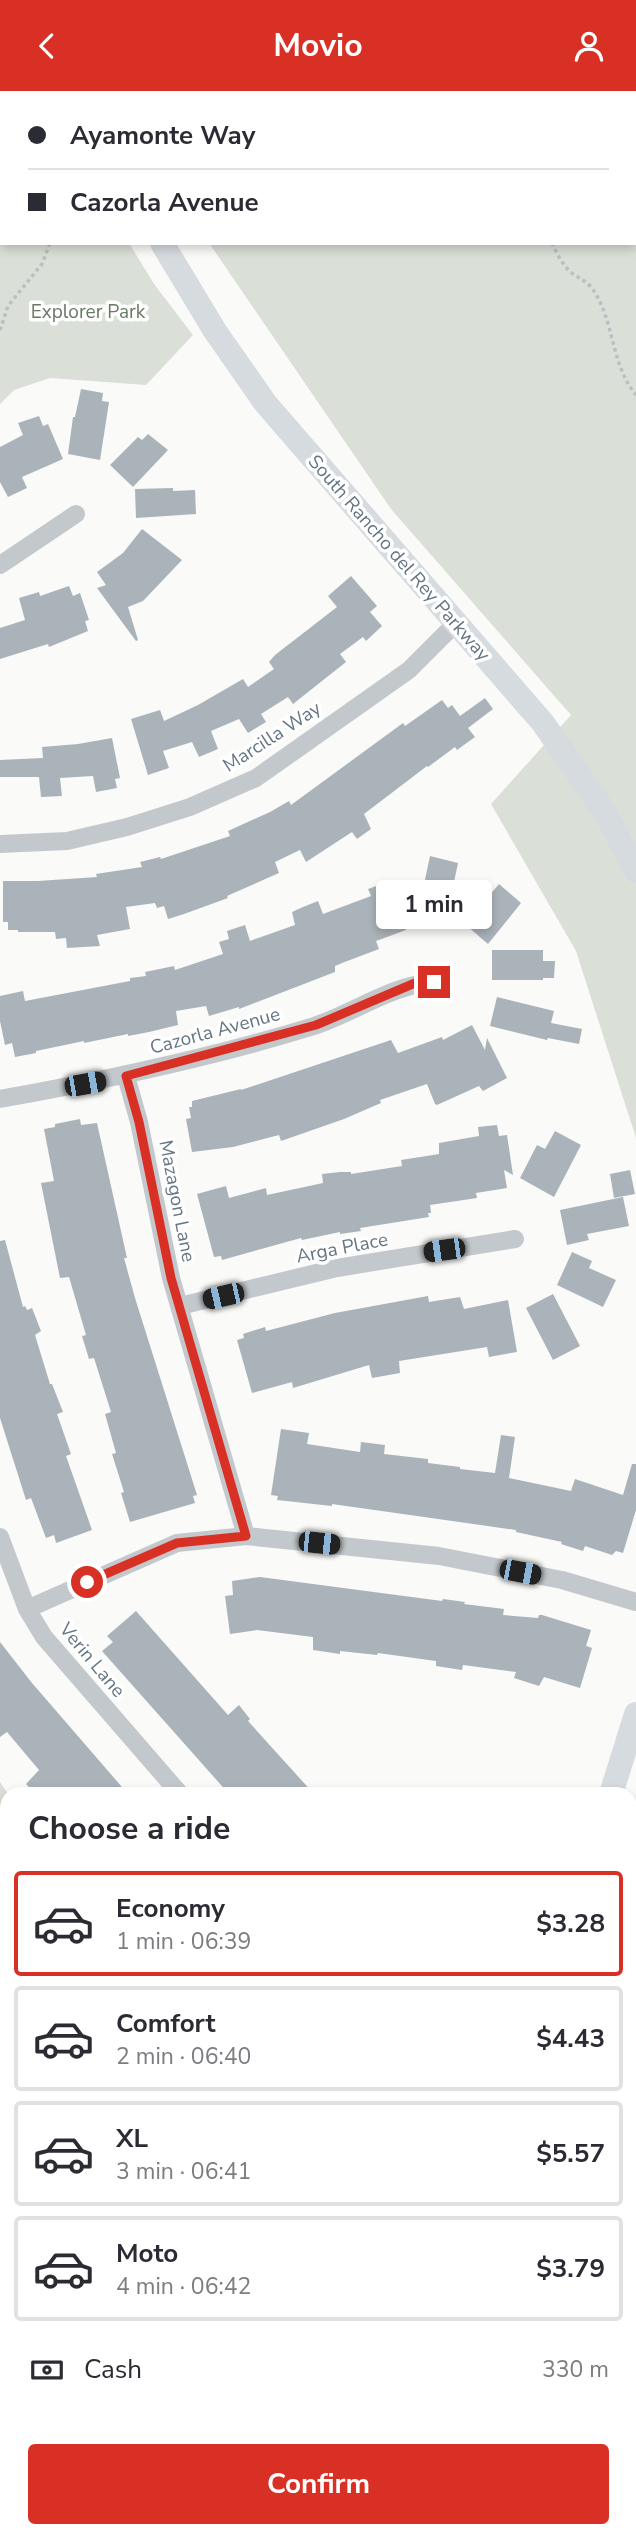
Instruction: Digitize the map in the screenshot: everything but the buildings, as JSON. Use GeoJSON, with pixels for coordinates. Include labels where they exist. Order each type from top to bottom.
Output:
{"type":"FeatureCollection","features":[{"type":"Feature","properties":{"kind":"street","name":"South Rancho del Rey Parkway"},"geometry":{"type":"LineString","coordinates":[[163,245],[215,331],[266,404],[543,723],[606,814],[636,871]]}},
{"type":"Feature","properties":{"kind":"street"},"geometry":{"type":"LineString","coordinates":[[0,565],[76,514]]}},
{"type":"Feature","properties":{"kind":"street","name":"Marcilla Way"},"geometry":{"type":"LineString","coordinates":[[0,843],[66,841],[127,827],[190,807],[256,778],[409,670],[456,623]]}},
{"type":"Feature","properties":{"kind":"street","name":"Cazorla Avenue"},"geometry":{"type":"LineString","coordinates":[[0,1099],[126,1076],[316,1025],[415,983],[434,982]]}},
{"type":"Feature","properties":{"kind":"street","name":"Mazagon Lane"},"geometry":{"type":"LineString","coordinates":[[126,1076],[139,1122],[171,1278],[246,1536]]}},
{"type":"Feature","properties":{"kind":"street","name":"Arga Place"},"geometry":{"type":"LineString","coordinates":[[180,1306],[337,1268],[515,1240]]}},
{"type":"Feature","properties":{"kind":"street"},"geometry":{"type":"LineString","coordinates":[[27,1609],[177,1543],[246,1536],[439,1556],[562,1580],[636,1602]]}},
{"type":"Feature","properties":{"kind":"street","name":"Verin Lane"},"geometry":{"type":"LineString","coordinates":[[0,1537],[27,1609],[44,1637],[174,1787]]}},
{"type":"Feature","properties":{"kind":"street"},"geometry":{"type":"LineString","coordinates":[[613,1787],[636,1714]]}},
{"type":"Feature","properties":{"kind":"path"},"geometry":{"type":"LineString","coordinates":[[0,330],[8,306],[42,264],[49,245]]}},
{"type":"Feature","properties":{"kind":"path"},"geometry":{"type":"LineString","coordinates":[[553,245],[562,263],[592,289],[609,323],[624,381],[636,395]]}},
{"type":"Feature","properties":{"kind":"green space","name":"Explorer Park"},"geometry":{"type":"Polygon","coordinates":[[[0,245],[130,245],[154,284],[193,335],[146,385],[50,378],[14,390],[0,404],[0,245]]]}},
{"type":"Feature","properties":{"kind":"green space"},"geometry":{"type":"Polygon","coordinates":[[[210,245],[636,245],[636,1138],[576,951],[491,804],[571,715],[391,509],[210,245]]]}},
{"type":"Feature","properties":{"kind":"route"},"geometry":{"type":"LineString","coordinates":[[87,1582],[177,1543],[246,1536],[171,1278],[139,1122],[126,1076],[316,1025],[415,983],[434,982]]}}]}
